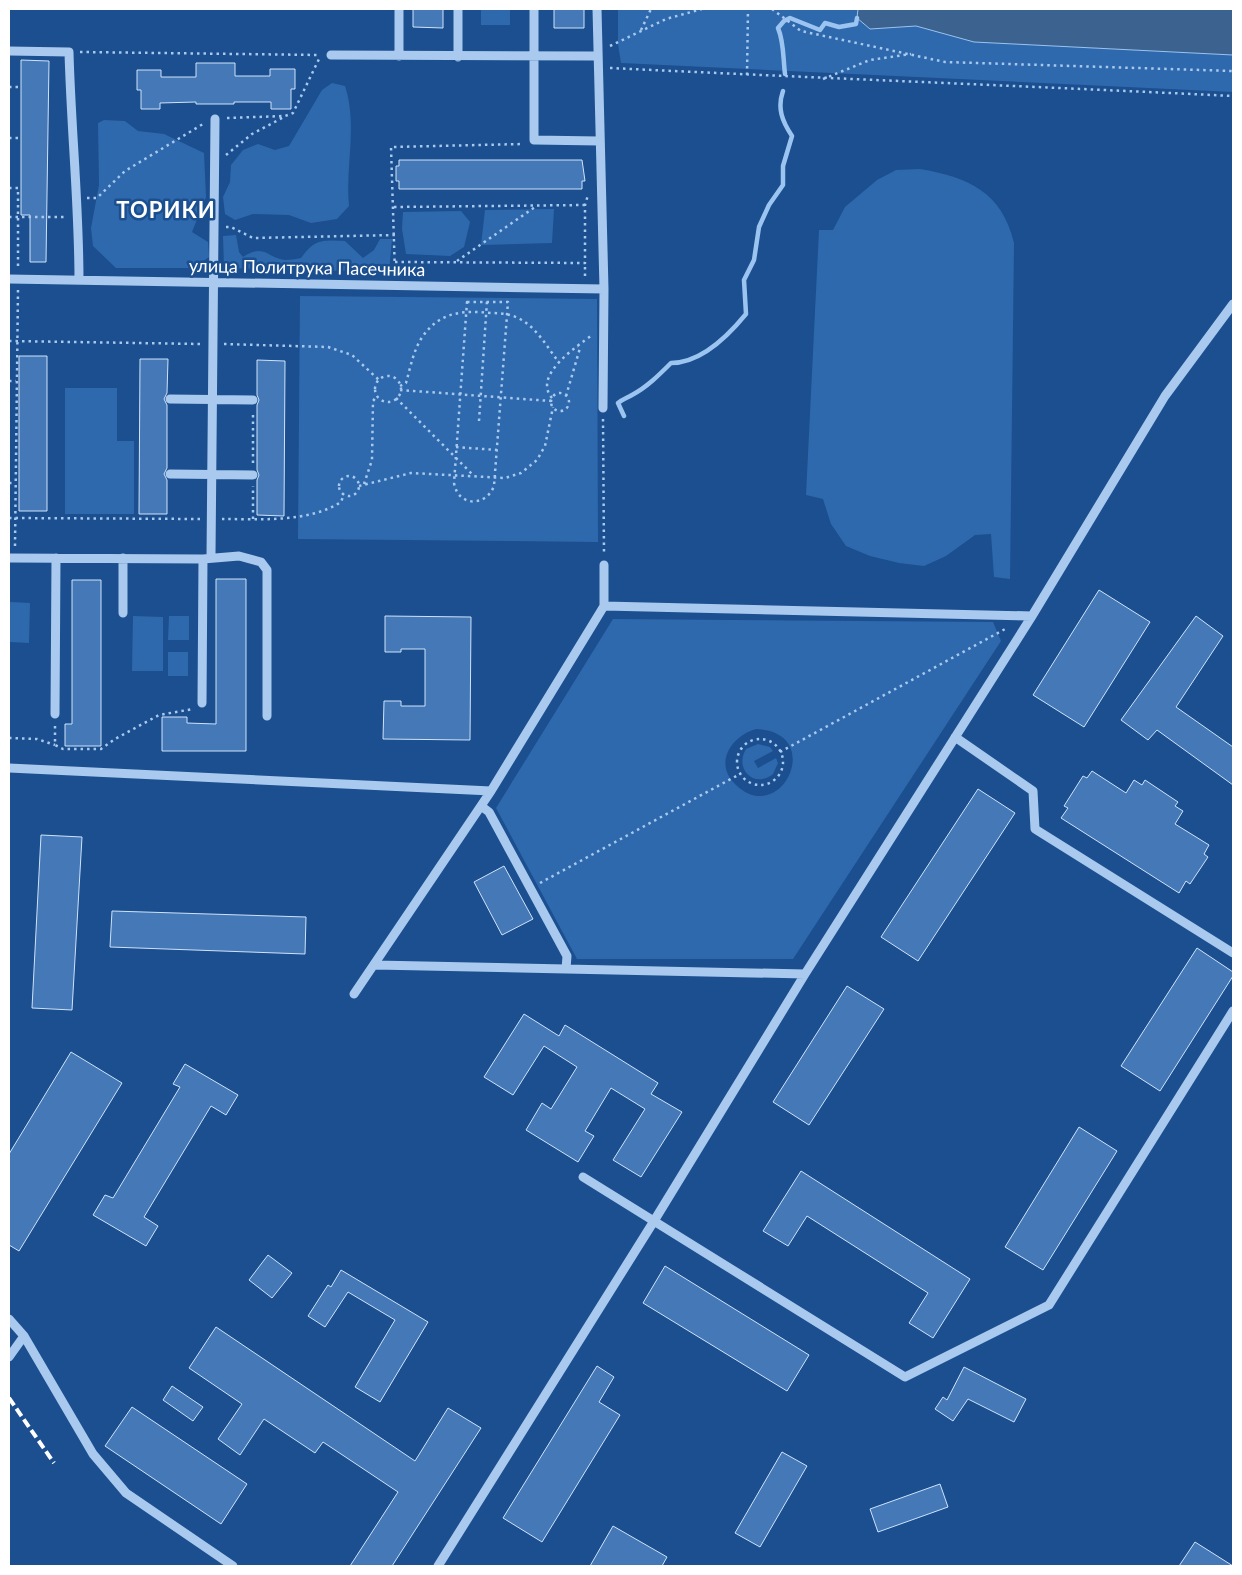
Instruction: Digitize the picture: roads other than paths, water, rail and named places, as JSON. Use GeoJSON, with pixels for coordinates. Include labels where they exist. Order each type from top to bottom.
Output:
{"type":"FeatureCollection","features":[{"type":"Feature","properties":{"kind":"street"},"geometry":{"type":"LineString","coordinates":[[399,9],[399,56]]}},
{"type":"Feature","properties":{"kind":"street"},"geometry":{"type":"LineString","coordinates":[[458,9],[458,57]]}},
{"type":"Feature","properties":{"kind":"street"},"geometry":{"type":"LineString","coordinates":[[534,9],[534,140],[599,141]]}},
{"type":"Feature","properties":{"kind":"street"},"geometry":{"type":"LineString","coordinates":[[597,9],[604,289],[603,408]]}},
{"type":"Feature","properties":{"kind":"street"},"geometry":{"type":"LineString","coordinates":[[9,51],[69,52],[70,95],[79,217],[79,280]]}},
{"type":"Feature","properties":{"kind":"street"},"geometry":{"type":"LineString","coordinates":[[331,55],[458,57],[597,56]]}},
{"type":"Feature","properties":{"kind":"street"},"geometry":{"type":"LineString","coordinates":[[202,703],[207,558],[212,519],[215,118]]}},
{"type":"Feature","properties":{"kind":"street","name":"улица Политрука Пасечника"},"geometry":{"type":"LineString","coordinates":[[9,279],[604,289]]}},
{"type":"Feature","properties":{"kind":"street"},"geometry":{"type":"LineString","coordinates":[[438,1566],[654,1221],[805,974],[1032,616],[1165,396],[1233,304]]}},
{"type":"Feature","properties":{"kind":"street"},"geometry":{"type":"LineString","coordinates":[[170,399],[253,400]]}},
{"type":"Feature","properties":{"kind":"street"},"geometry":{"type":"LineString","coordinates":[[170,474],[253,475]]}},
{"type":"Feature","properties":{"kind":"street"},"geometry":{"type":"LineString","coordinates":[[12,558],[251,558],[261,562],[267,570],[267,716]]}},
{"type":"Feature","properties":{"kind":"street"},"geometry":{"type":"LineString","coordinates":[[55,714],[56,558]]}},
{"type":"Feature","properties":{"kind":"street"},"geometry":{"type":"LineString","coordinates":[[123,558],[123,613]]}},
{"type":"Feature","properties":{"kind":"street"},"geometry":{"type":"LineString","coordinates":[[354,994],[491,791],[604,606],[604,565]]}},
{"type":"Feature","properties":{"kind":"street"},"geometry":{"type":"LineString","coordinates":[[604,606],[1032,616]]}},
{"type":"Feature","properties":{"kind":"street"},"geometry":{"type":"LineString","coordinates":[[955,737],[1033,791],[1035,829],[1233,954]]}},
{"type":"Feature","properties":{"kind":"street"},"geometry":{"type":"LineString","coordinates":[[9,768],[491,791]]}},
{"type":"Feature","properties":{"kind":"street"},"geometry":{"type":"LineString","coordinates":[[480,806],[489,812],[567,956],[566,969]]}},
{"type":"Feature","properties":{"kind":"street"},"geometry":{"type":"LineString","coordinates":[[375,965],[805,974]]}},
{"type":"Feature","properties":{"kind":"street"},"geometry":{"type":"LineString","coordinates":[[583,1178],[905,1376],[1049,1305],[1233,1011]]}},
{"type":"Feature","properties":{"kind":"street"},"geometry":{"type":"LineString","coordinates":[[9,1319],[24,1336],[93,1454],[126,1493],[233,1566]]}},
{"type":"Feature","properties":{"kind":"street"},"geometry":{"type":"LineString","coordinates":[[9,1357],[24,1336]]}},
{"type":"Feature","properties":{"kind":"waterway"},"geometry":{"type":"LineString","coordinates":[[785,74],[782,44],[778,28],[784,21],[790,18],[820,30],[825,23],[839,27],[856,24],[857,18]]}},
{"type":"Feature","properties":{"kind":"waterway"},"geometry":{"type":"LineString","coordinates":[[624,416],[618,403],[648,385],[671,363],[693,358],[713,347],[746,314],[744,280],[754,260],[759,227],[769,205],[783,185],[783,166],[792,136],[782,114],[780,103],[783,91]]}},
{"type":"Feature","properties":{"kind":"railway"},"geometry":{"type":"LineString","coordinates":[[9,1398],[54,1463]]}},
{"type":"Feature","properties":{"kind":"district","name":"ТОРИКИ"},"geometry":{"type":"Point","coordinates":[166,210]}}]}
